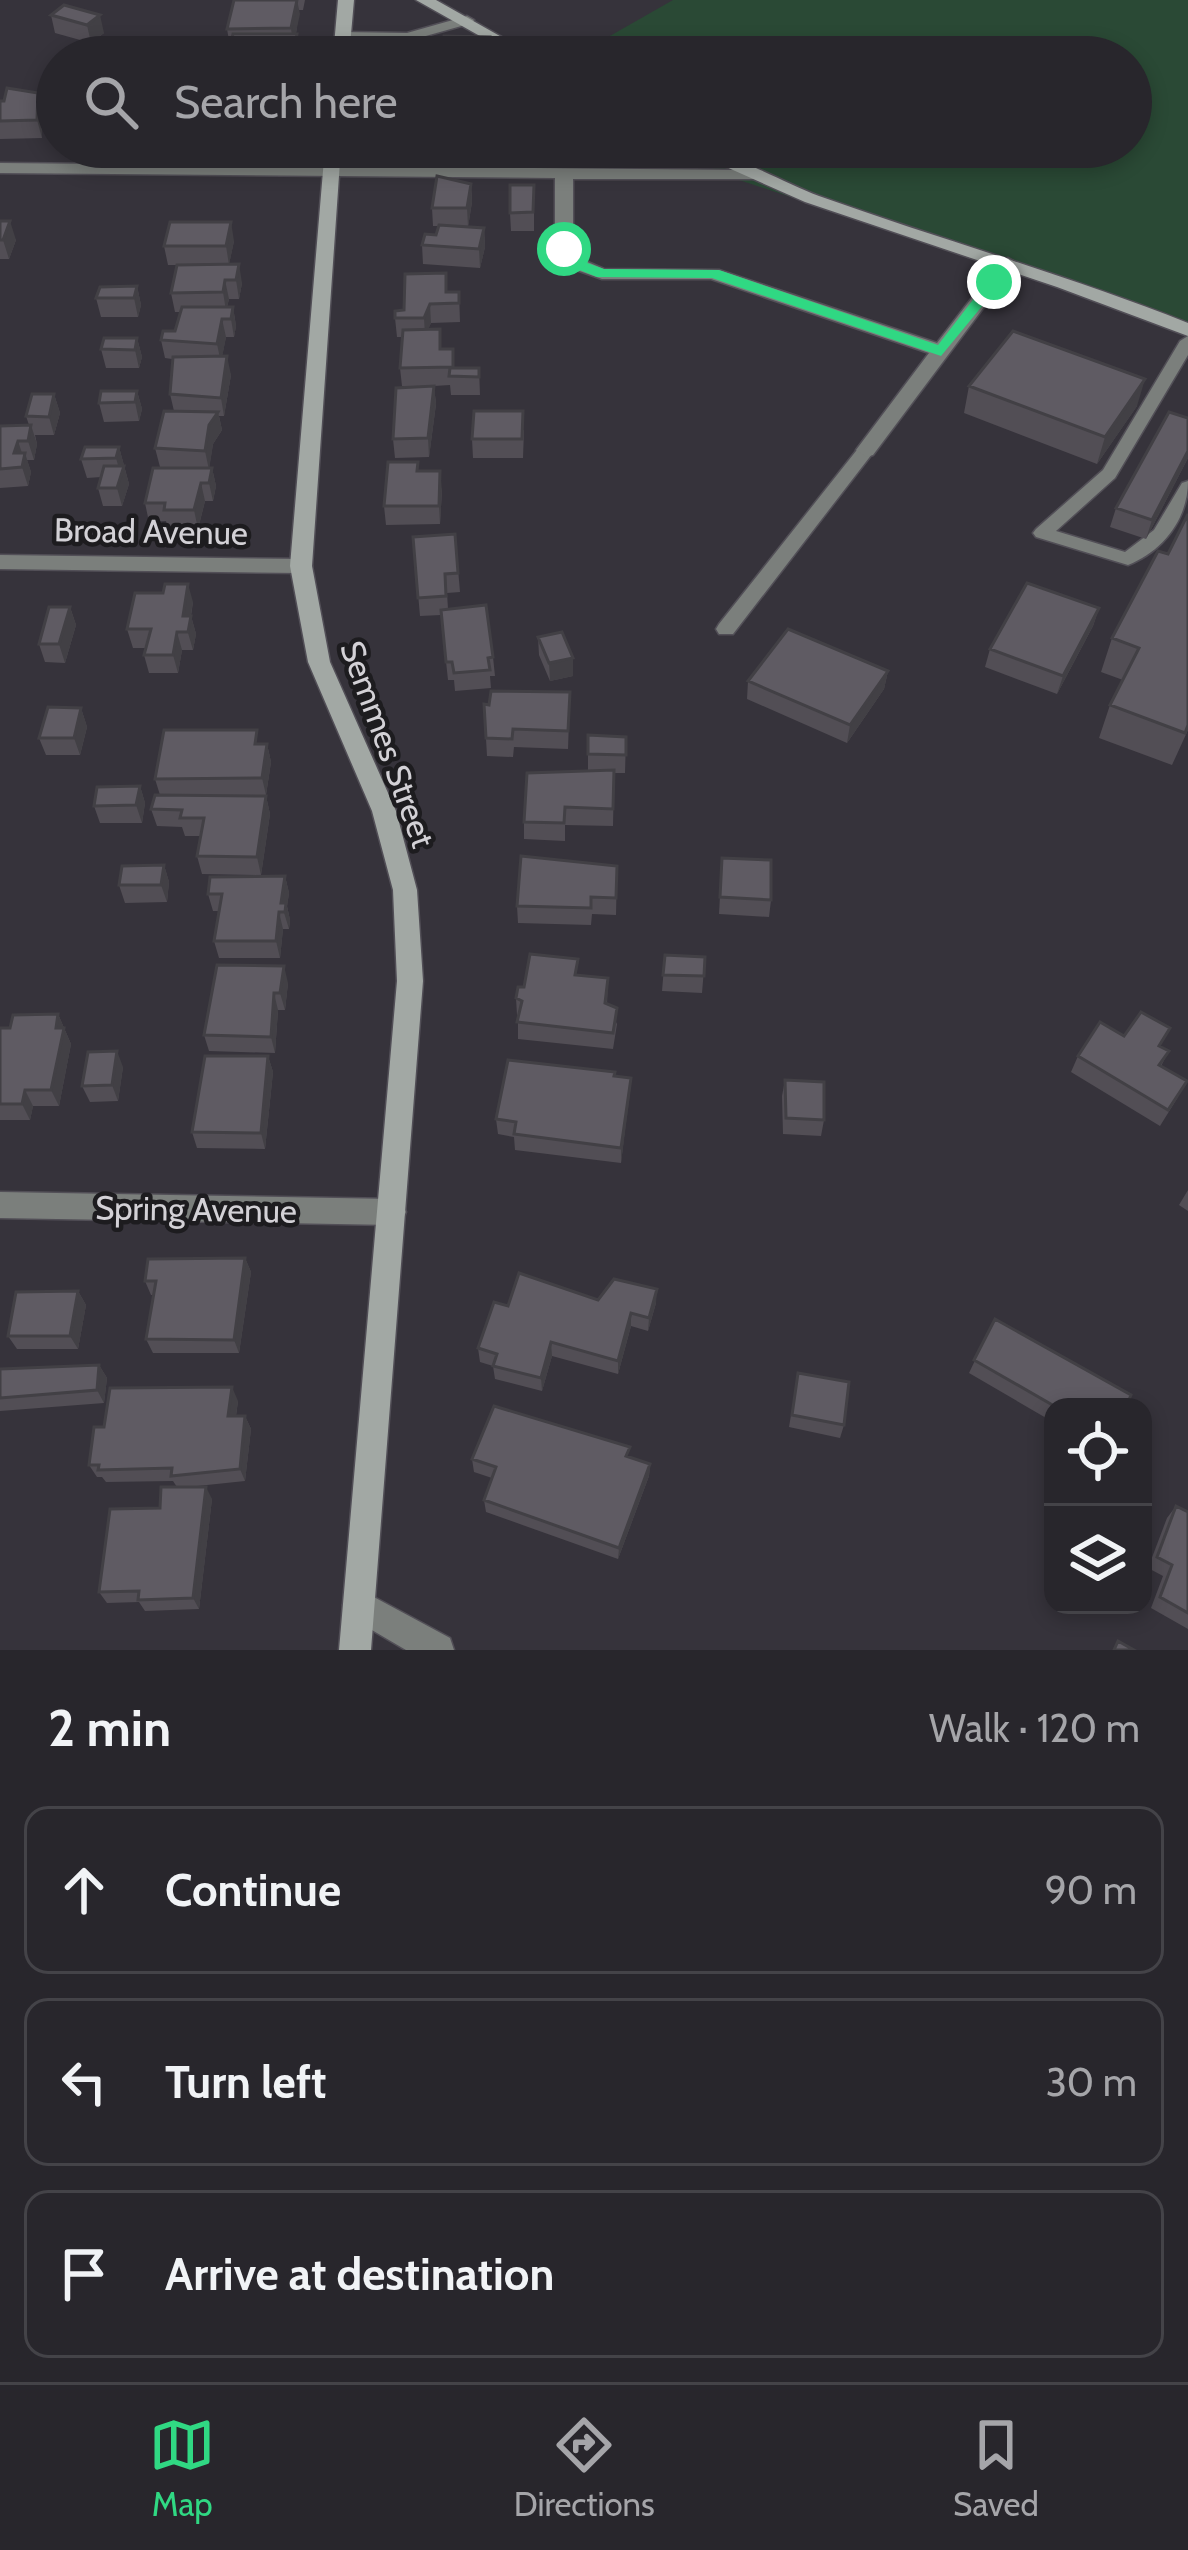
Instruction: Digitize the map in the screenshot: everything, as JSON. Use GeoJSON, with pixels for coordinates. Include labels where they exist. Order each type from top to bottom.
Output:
{"type":"FeatureCollection","features":[{"type":"Feature","properties":{"kind":"street"},"geometry":{"type":"LineString","coordinates":[[343,36],[346,0]]}},
{"type":"Feature","properties":{"kind":"street"},"geometry":{"type":"LineString","coordinates":[[424,0],[467,20],[487,36]]}},
{"type":"Feature","properties":{"kind":"street"},"geometry":{"type":"LineString","coordinates":[[0,168],[36,167]]}},
{"type":"Feature","properties":{"kind":"street","name":"Semmes Street"},"geometry":{"type":"LineString","coordinates":[[331,168],[301,566],[319,662],[384,812],[405,890],[410,981],[356,1650]]}},
{"type":"Feature","properties":{"kind":"street"},"geometry":{"type":"LineString","coordinates":[[462,168],[564,175],[747,175]]}},
{"type":"Feature","properties":{"kind":"street"},"geometry":{"type":"LineString","coordinates":[[732,168],[1188,330]]}},
{"type":"Feature","properties":{"kind":"street"},"geometry":{"type":"LineString","coordinates":[[564,175],[564,249],[577,264],[602,274],[713,274],[941,351]]}},
{"type":"Feature","properties":{"kind":"street"},"geometry":{"type":"LineString","coordinates":[[866,450],[1008,263]]}},
{"type":"Feature","properties":{"kind":"street","name":"Broad Avenue"},"geometry":{"type":"LineString","coordinates":[[0,562],[301,566]]}},
{"type":"Feature","properties":{"kind":"street","name":"Spring Avenue"},"geometry":{"type":"LineString","coordinates":[[0,1205],[392,1212]]}},
{"type":"Feature","properties":{"kind":"street"},"geometry":{"type":"LineString","coordinates":[[359,1605],[438,1650]]}},
{"type":"Feature","properties":{"kind":"lane"},"geometry":{"type":"LineString","coordinates":[[411,36],[467,20]]}},
{"type":"Feature","properties":{"kind":"lane"},"geometry":{"type":"LineString","coordinates":[[1187,487],[1161,534],[1129,559],[1042,533],[1109,474],[1150,413],[1188,340]]}},
{"type":"Feature","properties":{"kind":"lane"},"geometry":{"type":"LineString","coordinates":[[726,629],[866,450]]}},
{"type":"Feature","properties":{"kind":"green space"},"geometry":{"type":"Polygon","coordinates":[[[673,0],[1188,0],[1188,328],[712,168],[1152,168],[1152,36],[610,36],[673,0]]]}},
{"type":"Feature","properties":{"kind":"building"},"geometry":{"type":"Polygon","coordinates":[[[234,0],[297,0],[291,28],[227,29],[234,0]]]}},
{"type":"Feature","properties":{"kind":"building"},"geometry":{"type":"Polygon","coordinates":[[[64,5],[100,15],[87,25],[51,15],[64,5]]]}},
{"type":"Feature","properties":{"kind":"building"},"geometry":{"type":"Polygon","coordinates":[[[233,34],[297,34],[297,36],[233,34]]]}},
{"type":"Feature","properties":{"kind":"building"},"geometry":{"type":"Polygon","coordinates":[[[7,88],[36,93],[36,120],[0,121],[0,101],[7,88]]]}},
{"type":"Feature","properties":{"kind":"building"},"geometry":{"type":"Polygon","coordinates":[[[437,176],[471,184],[467,208],[432,208],[437,176]]]}},
{"type":"Feature","properties":{"kind":"building"},"geometry":{"type":"Polygon","coordinates":[[[510,185],[534,185],[533,212],[510,213],[510,185]]]}},
{"type":"Feature","properties":{"kind":"building"},"geometry":{"type":"Polygon","coordinates":[[[0,221],[10,221],[3,240],[0,240],[0,221]]]}},
{"type":"Feature","properties":{"kind":"building"},"geometry":{"type":"Polygon","coordinates":[[[170,222],[231,222],[226,246],[164,246],[170,222]]]}},
{"type":"Feature","properties":{"kind":"building"},"geometry":{"type":"Polygon","coordinates":[[[439,225],[484,228],[479,249],[422,245],[425,234],[436,235],[439,225]]]}},
{"type":"Feature","properties":{"kind":"building"},"geometry":{"type":"Polygon","coordinates":[[[239,264],[236,280],[225,280],[223,292],[171,293],[177,265],[239,264]]]}},
{"type":"Feature","properties":{"kind":"building"},"geometry":{"type":"Polygon","coordinates":[[[446,273],[446,292],[459,292],[459,303],[430,304],[424,318],[395,318],[395,311],[404,310],[405,274],[446,273]]]}},
{"type":"Feature","properties":{"kind":"building"},"geometry":{"type":"Polygon","coordinates":[[[137,286],[134,298],[96,298],[100,287],[137,286]]]}},
{"type":"Feature","properties":{"kind":"building"},"geometry":{"type":"Polygon","coordinates":[[[182,307],[233,307],[231,319],[222,319],[217,344],[161,340],[163,331],[175,331],[182,307]]]}},
{"type":"Feature","properties":{"kind":"building"},"geometry":{"type":"Polygon","coordinates":[[[440,329],[440,349],[453,349],[453,367],[400,368],[403,330],[440,329]]]}},
{"type":"Feature","properties":{"kind":"building"},"geometry":{"type":"Polygon","coordinates":[[[1013,331],[1145,379],[1105,437],[969,386],[1013,331]]]}},
{"type":"Feature","properties":{"kind":"building"},"geometry":{"type":"Polygon","coordinates":[[[104,338],[137,338],[135,350],[101,349],[104,338]]]}},
{"type":"Feature","properties":{"kind":"building"},"geometry":{"type":"Polygon","coordinates":[[[227,356],[221,398],[170,394],[173,357],[227,356]]]}},
{"type":"Feature","properties":{"kind":"building"},"geometry":{"type":"Polygon","coordinates":[[[450,368],[479,368],[479,377],[449,376],[450,368]]]}},
{"type":"Feature","properties":{"kind":"building"},"geometry":{"type":"Polygon","coordinates":[[[434,386],[428,438],[393,439],[396,388],[434,386]]]}},
{"type":"Feature","properties":{"kind":"building"},"geometry":{"type":"Polygon","coordinates":[[[101,391],[137,391],[135,402],[99,403],[101,391]]]}},
{"type":"Feature","properties":{"kind":"building"},"geometry":{"type":"Polygon","coordinates":[[[32,394],[54,394],[49,417],[26,416],[32,394]]]}},
{"type":"Feature","properties":{"kind":"building"},"geometry":{"type":"Polygon","coordinates":[[[164,411],[218,412],[209,425],[205,451],[155,448],[164,411]]]}},
{"type":"Feature","properties":{"kind":"building"},"geometry":{"type":"Polygon","coordinates":[[[474,411],[523,411],[522,439],[472,439],[474,411]]]}},
{"type":"Feature","properties":{"kind":"building"},"geometry":{"type":"Polygon","coordinates":[[[1169,412],[1188,418],[1188,451],[1152,520],[1116,508],[1169,412]]]}},
{"type":"Feature","properties":{"kind":"building"},"geometry":{"type":"Polygon","coordinates":[[[31,425],[28,441],[18,441],[14,453],[25,453],[22,467],[0,469],[0,426],[31,425]]]}},
{"type":"Feature","properties":{"kind":"building"},"geometry":{"type":"Polygon","coordinates":[[[85,447],[119,447],[116,458],[81,459],[85,447]]]}},
{"type":"Feature","properties":{"kind":"building"},"geometry":{"type":"Polygon","coordinates":[[[388,462],[418,462],[417,471],[440,471],[439,506],[384,506],[388,462]]]}},
{"type":"Feature","properties":{"kind":"building"},"geometry":{"type":"Polygon","coordinates":[[[104,466],[124,466],[117,488],[98,488],[104,466]]]}},
{"type":"Feature","properties":{"kind":"building"},"geometry":{"type":"Polygon","coordinates":[[[153,468],[212,468],[209,483],[201,483],[194,510],[164,510],[165,503],[145,503],[153,468]]]}},
{"type":"Feature","properties":{"kind":"building"},"geometry":{"type":"Polygon","coordinates":[[[1188,514],[1185,733],[1110,705],[1139,648],[1112,638],[1158,551],[1168,554],[1188,514]]]}},
{"type":"Feature","properties":{"kind":"building"},"geometry":{"type":"Polygon","coordinates":[[[455,534],[458,573],[445,574],[446,596],[418,598],[413,537],[455,534]]]}},
{"type":"Feature","properties":{"kind":"building"},"geometry":{"type":"Polygon","coordinates":[[[1027,583],[1099,608],[1063,676],[990,649],[1027,583]]]}},
{"type":"Feature","properties":{"kind":"building"},"geometry":{"type":"Polygon","coordinates":[[[165,584],[188,584],[183,616],[191,616],[188,632],[177,632],[173,655],[144,655],[151,629],[127,629],[135,593],[163,593],[165,584]]]}},
{"type":"Feature","properties":{"kind":"building"},"geometry":{"type":"Polygon","coordinates":[[[486,605],[493,657],[488,658],[490,670],[454,673],[452,662],[446,662],[441,610],[486,605]]]}},
{"type":"Feature","properties":{"kind":"building"},"geometry":{"type":"Polygon","coordinates":[[[49,607],[70,607],[59,644],[39,644],[49,607]]]}},
{"type":"Feature","properties":{"kind":"building"},"geometry":{"type":"Polygon","coordinates":[[[788,629],[888,671],[850,725],[748,681],[788,629]]]}},
{"type":"Feature","properties":{"kind":"building"},"geometry":{"type":"Polygon","coordinates":[[[562,632],[573,658],[549,663],[538,637],[562,632]]]}},
{"type":"Feature","properties":{"kind":"building"},"geometry":{"type":"Polygon","coordinates":[[[491,691],[570,692],[568,731],[513,729],[512,739],[486,738],[484,704],[489,705],[491,691]]]}},
{"type":"Feature","properties":{"kind":"building"},"geometry":{"type":"Polygon","coordinates":[[[48,707],[81,708],[74,738],[39,738],[48,707]]]}},
{"type":"Feature","properties":{"kind":"building"},"geometry":{"type":"Polygon","coordinates":[[[164,730],[257,730],[255,744],[267,744],[262,778],[155,779],[164,730]]]}},
{"type":"Feature","properties":{"kind":"building"},"geometry":{"type":"Polygon","coordinates":[[[588,735],[626,737],[626,755],[588,754],[588,735]]]}},
{"type":"Feature","properties":{"kind":"building"},"geometry":{"type":"Polygon","coordinates":[[[614,770],[613,809],[565,807],[564,823],[524,822],[527,773],[614,770]]]}},
{"type":"Feature","properties":{"kind":"building"},"geometry":{"type":"Polygon","coordinates":[[[140,786],[136,805],[94,806],[97,787],[140,786]]]}},
{"type":"Feature","properties":{"kind":"building"},"geometry":{"type":"Polygon","coordinates":[[[155,795],[266,796],[257,857],[197,856],[204,818],[180,818],[182,810],[151,809],[155,795]]]}},
{"type":"Feature","properties":{"kind":"building"},"geometry":{"type":"Polygon","coordinates":[[[521,856],[617,866],[616,898],[591,897],[591,908],[517,906],[521,856]]]}},
{"type":"Feature","properties":{"kind":"building"},"geometry":{"type":"Polygon","coordinates":[[[722,858],[771,860],[771,900],[720,897],[722,858]]]}},
{"type":"Feature","properties":{"kind":"building"},"geometry":{"type":"Polygon","coordinates":[[[164,865],[161,885],[119,885],[122,866],[164,865]]]}},
{"type":"Feature","properties":{"kind":"building"},"geometry":{"type":"Polygon","coordinates":[[[285,876],[281,903],[286,903],[285,912],[279,912],[276,941],[214,941],[222,894],[208,894],[210,877],[285,876]]]}},
{"type":"Feature","properties":{"kind":"building"},"geometry":{"type":"Polygon","coordinates":[[[530,954],[578,959],[575,975],[608,978],[605,1003],[617,1008],[613,1033],[517,1022],[522,1001],[516,998],[518,987],[524,987],[530,954]]]}},
{"type":"Feature","properties":{"kind":"building"},"geometry":{"type":"Polygon","coordinates":[[[665,955],[705,957],[704,976],[663,975],[665,955]]]}},
{"type":"Feature","properties":{"kind":"building"},"geometry":{"type":"Polygon","coordinates":[[[217,965],[284,966],[280,993],[274,993],[271,1037],[204,1035],[217,965]]]}},
{"type":"Feature","properties":{"kind":"building"},"geometry":{"type":"Polygon","coordinates":[[[1141,1012],[1170,1028],[1159,1046],[1169,1051],[1159,1065],[1187,1081],[1168,1110],[1078,1056],[1100,1022],[1124,1036],[1141,1012]]]}},
{"type":"Feature","properties":{"kind":"building"},"geometry":{"type":"Polygon","coordinates":[[[58,1014],[56,1028],[64,1028],[51,1090],[25,1090],[22,1104],[0,1104],[0,1028],[10,1028],[13,1015],[58,1014]]]}},
{"type":"Feature","properties":{"kind":"building"},"geometry":{"type":"Polygon","coordinates":[[[117,1051],[112,1085],[82,1086],[88,1052],[117,1051]]]}},
{"type":"Feature","properties":{"kind":"building"},"geometry":{"type":"Polygon","coordinates":[[[205,1056],[268,1056],[261,1133],[192,1132],[205,1056]]]}},
{"type":"Feature","properties":{"kind":"building"},"geometry":{"type":"Polygon","coordinates":[[[508,1060],[615,1072],[614,1076],[631,1078],[621,1148],[514,1134],[516,1122],[496,1119],[508,1060]]]}},
{"type":"Feature","properties":{"kind":"building"},"geometry":{"type":"Polygon","coordinates":[[[785,1080],[824,1082],[824,1120],[786,1118],[785,1080]]]}},
{"type":"Feature","properties":{"kind":"building"},"geometry":{"type":"Polygon","coordinates":[[[245,1258],[234,1340],[146,1339],[156,1281],[145,1281],[148,1259],[245,1258]]]}},
{"type":"Feature","properties":{"kind":"building"},"geometry":{"type":"Polygon","coordinates":[[[519,1273],[598,1300],[614,1279],[657,1289],[649,1318],[631,1313],[618,1361],[551,1342],[541,1378],[493,1366],[497,1354],[478,1348],[494,1302],[508,1306],[519,1273]]]}},
{"type":"Feature","properties":{"kind":"building"},"geometry":{"type":"Polygon","coordinates":[[[78,1291],[70,1336],[8,1336],[16,1292],[78,1291]]]}},
{"type":"Feature","properties":{"kind":"building"},"geometry":{"type":"Polygon","coordinates":[[[995,1319],[1131,1395],[1044,1400],[974,1360],[995,1319]]]}},
{"type":"Feature","properties":{"kind":"building"},"geometry":{"type":"Polygon","coordinates":[[[99,1365],[97,1390],[0,1398],[0,1369],[99,1365]]]}},
{"type":"Feature","properties":{"kind":"building"},"geometry":{"type":"Polygon","coordinates":[[[798,1373],[849,1382],[844,1425],[792,1415],[798,1373]]]}},
{"type":"Feature","properties":{"kind":"building"},"geometry":{"type":"Polygon","coordinates":[[[232,1387],[228,1416],[245,1416],[240,1469],[171,1476],[172,1468],[98,1470],[99,1465],[89,1465],[94,1427],[104,1427],[110,1388],[232,1387]]]}},
{"type":"Feature","properties":{"kind":"building"},"geometry":{"type":"Polygon","coordinates":[[[494,1406],[630,1447],[626,1456],[650,1464],[619,1548],[484,1500],[496,1467],[472,1459],[494,1406]]]}},
{"type":"Feature","properties":{"kind":"building"},"geometry":{"type":"Polygon","coordinates":[[[161,1487],[206,1487],[193,1598],[138,1600],[139,1591],[99,1592],[110,1509],[160,1508],[161,1487]]]}},
{"type":"Feature","properties":{"kind":"building"},"geometry":{"type":"Polygon","coordinates":[[[1176,1506],[1188,1512],[1188,1613],[1160,1597],[1172,1565],[1157,1557],[1176,1506]]]}},
{"type":"Feature","properties":{"kind":"route"},"geometry":{"type":"LineString","coordinates":[[564,249],[577,264],[602,274],[713,274],[941,351],[994,282]]}}]}
